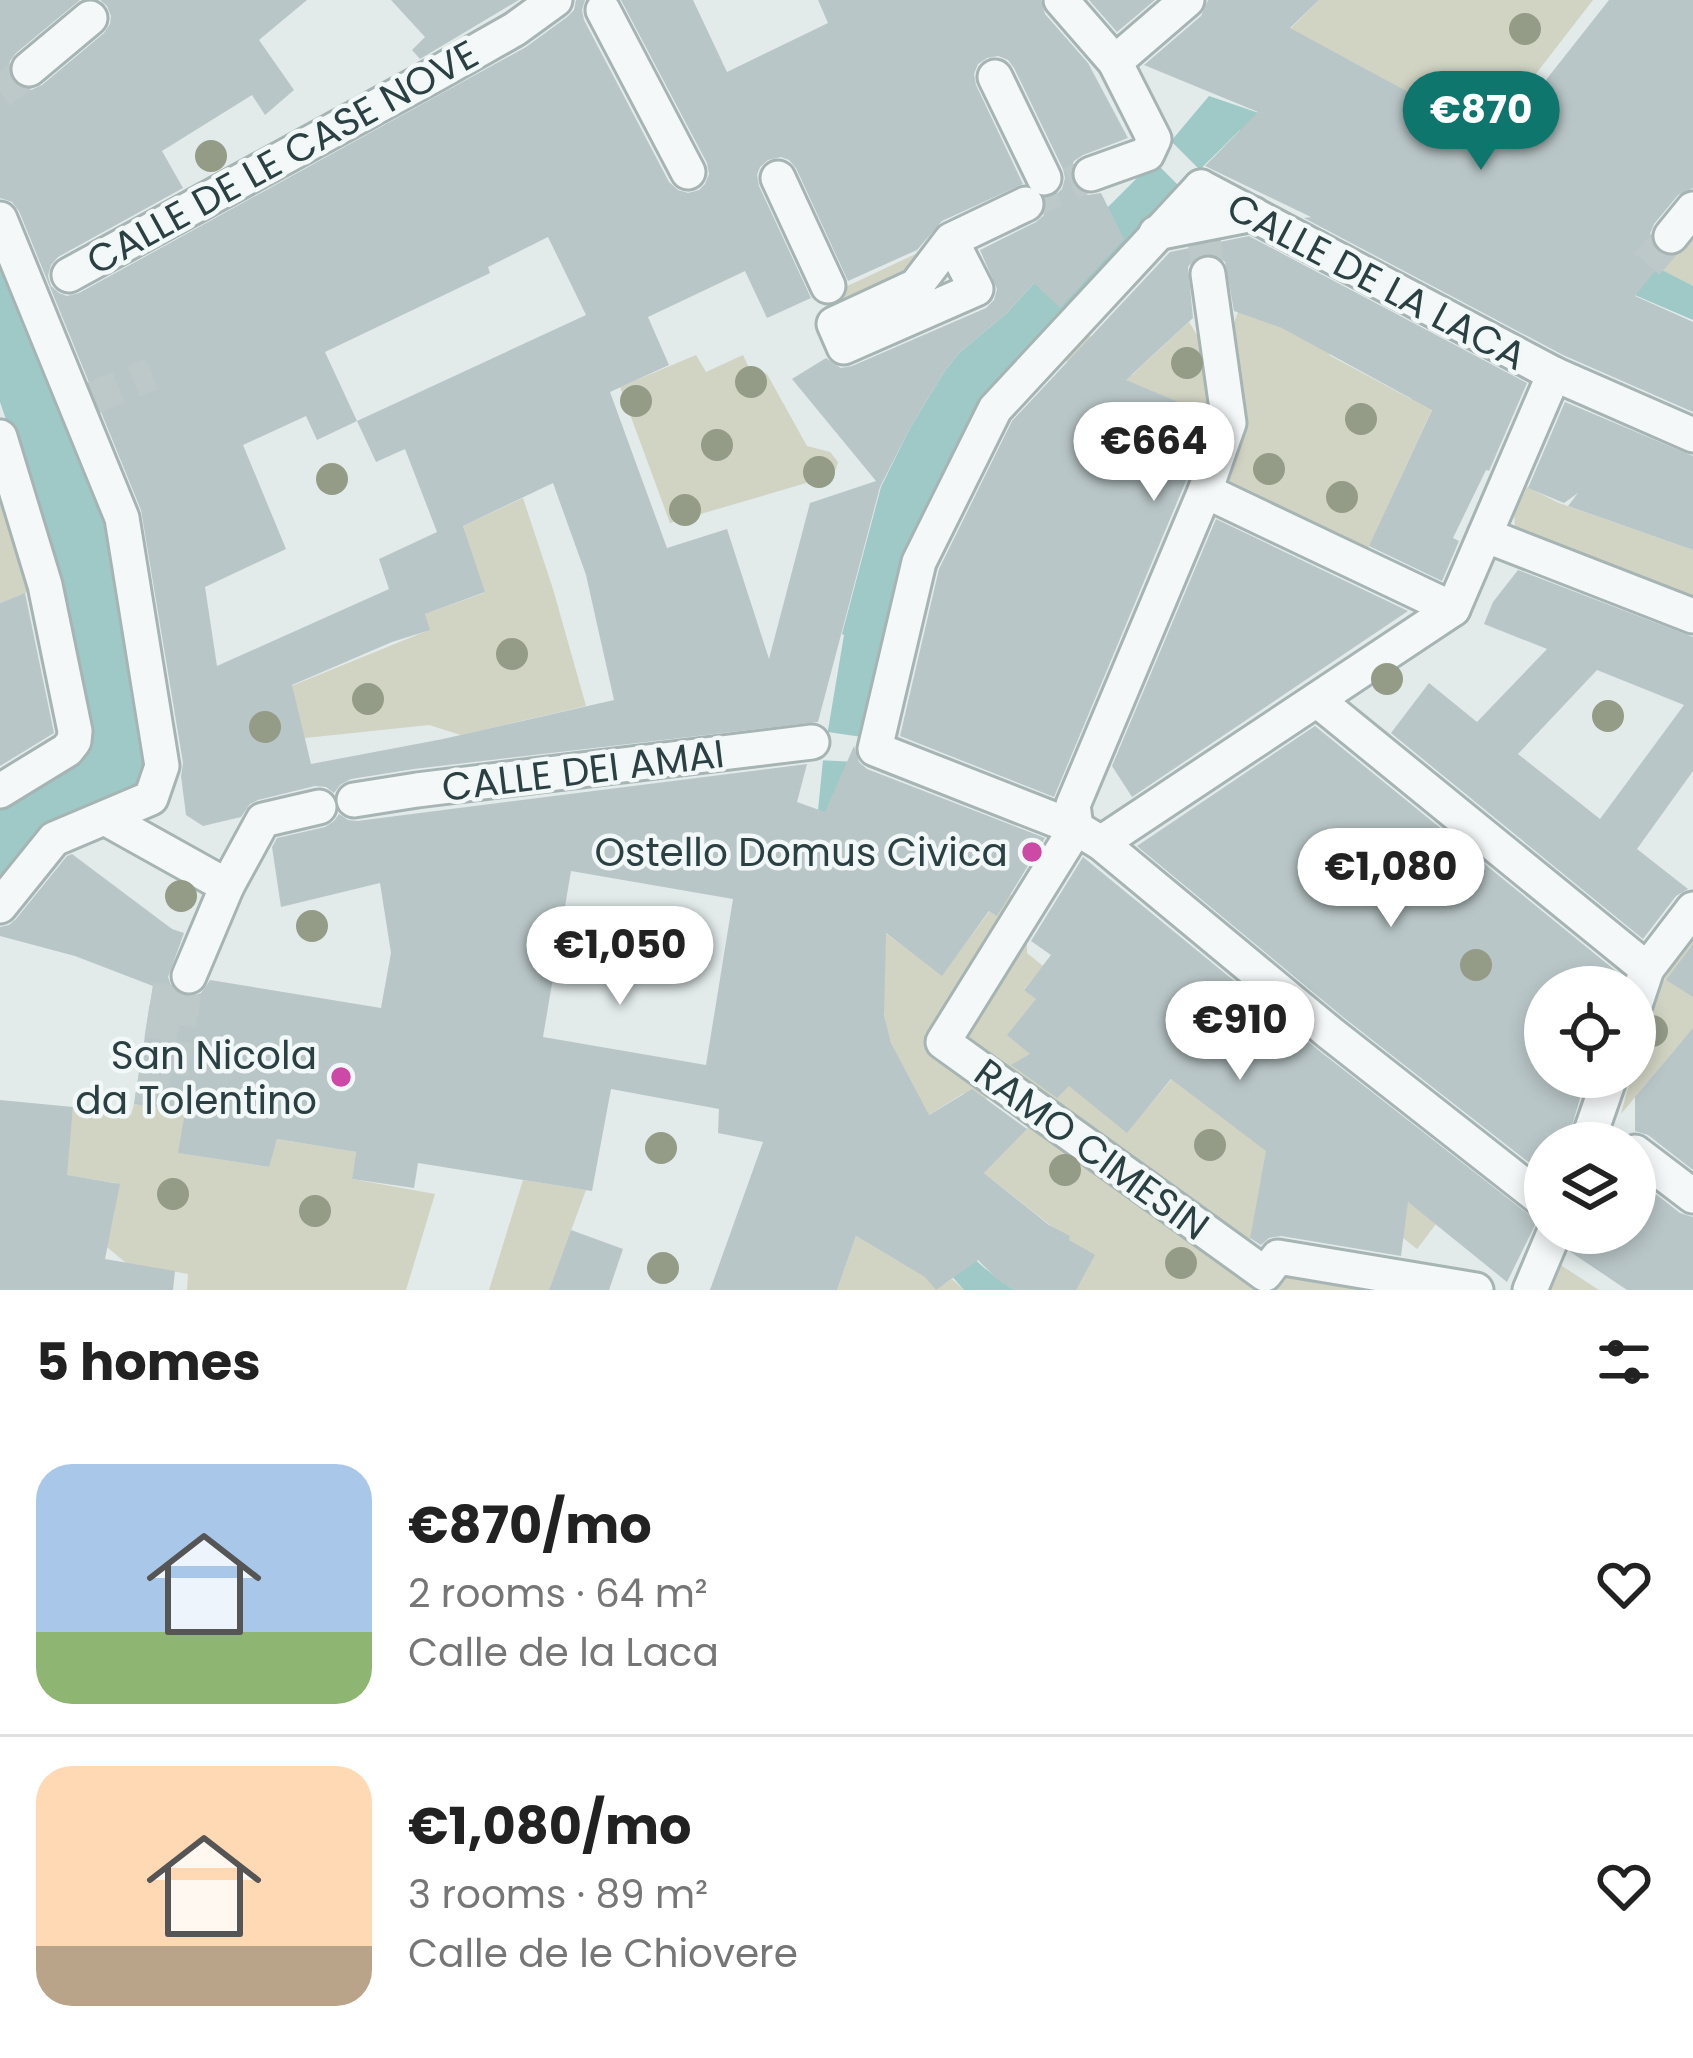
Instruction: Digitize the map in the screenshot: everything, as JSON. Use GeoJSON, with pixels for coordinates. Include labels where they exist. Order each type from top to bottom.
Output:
{"type":"FeatureCollection","features":[{"type":"Feature","properties":{"kind":"street","name":"CALLE DE LE CASE NOVE"},"geometry":{"type":"LineString","coordinates":[[47,287],[444,79],[555,0]]}},
{"type":"Feature","properties":{"kind":"street"},"geometry":{"type":"LineString","coordinates":[[1114,62],[1187,0]]}},
{"type":"Feature","properties":{"kind":"street"},"geometry":{"type":"LineString","coordinates":[[1060,6],[1114,62],[1154,140],[1147,154],[1091,174]]}},
{"type":"Feature","properties":{"kind":"street"},"geometry":{"type":"LineString","coordinates":[[607,10],[688,172]]}},
{"type":"Feature","properties":{"kind":"street"},"geometry":{"type":"LineString","coordinates":[[29,69],[90,18]]}},
{"type":"Feature","properties":{"kind":"street"},"geometry":{"type":"LineString","coordinates":[[921,298],[948,244],[1035,191],[995,77]]}},
{"type":"Feature","properties":{"kind":"street"},"geometry":{"type":"LineString","coordinates":[[778,178],[828,286]]}},
{"type":"Feature","properties":{"kind":"street"},"geometry":{"type":"LineString","coordinates":[[1201,187],[1204,231]]}},
{"type":"Feature","properties":{"kind":"street"},"geometry":{"type":"LineString","coordinates":[[1201,187],[994,409],[919,562],[875,749],[1089,835],[1524,1185]]}},
{"type":"Feature","properties":{"kind":"street","name":"CALLE DE LA LACA"},"geometry":{"type":"LineString","coordinates":[[1201,187],[1554,374],[1693,435]]}},
{"type":"Feature","properties":{"kind":"street"},"geometry":{"type":"LineString","coordinates":[[1671,236],[1693,209]]}},
{"type":"Feature","properties":{"kind":"street"},"geometry":{"type":"LineString","coordinates":[[1156,233],[1204,231],[1252,214]]}},
{"type":"Feature","properties":{"kind":"street"},"geometry":{"type":"LineString","coordinates":[[0,219],[47,287],[122,518],[162,766],[151,798],[54,839],[0,906]]}},
{"type":"Feature","properties":{"kind":"street"},"geometry":{"type":"LineString","coordinates":[[867,323],[921,298],[976,289],[948,244]]}},
{"type":"Feature","properties":{"kind":"street"},"geometry":{"type":"LineString","coordinates":[[1089,835],[1073,805],[1229,423],[1208,274]]}},
{"type":"Feature","properties":{"kind":"street"},"geometry":{"type":"LineString","coordinates":[[1089,835],[1317,700],[1453,609],[1554,374]]}},
{"type":"Feature","properties":{"kind":"street"},"geometry":{"type":"LineString","coordinates":[[0,437],[45,585],[75,731],[68,749],[0,790]]}},
{"type":"Feature","properties":{"kind":"street"},"geometry":{"type":"LineString","coordinates":[[1205,491],[1453,609]]}},
{"type":"Feature","properties":{"kind":"street"},"geometry":{"type":"LineString","coordinates":[[1485,535],[1693,616]]}},
{"type":"Feature","properties":{"kind":"street"},"geometry":{"type":"LineString","coordinates":[[1317,700],[1643,966]]}},
{"type":"Feature","properties":{"kind":"street","name":"CALLE DEI AMAI"},"geometry":{"type":"LineString","coordinates":[[354,800],[812,742]]}},
{"type":"Feature","properties":{"kind":"street"},"geometry":{"type":"LineString","coordinates":[[190,976],[227,886],[263,820],[319,807]]}},
{"type":"Feature","properties":{"kind":"street"},"geometry":{"type":"LineString","coordinates":[[105,818],[227,886]]}},
{"type":"Feature","properties":{"kind":"street","name":"RAMO CIMESIN"},"geometry":{"type":"LineString","coordinates":[[1089,835],[937,1039],[1265,1274],[1278,1257],[1476,1290]]}},
{"type":"Feature","properties":{"kind":"street"},"geometry":{"type":"LineString","coordinates":[[1649,966],[1693,908]]}},
{"type":"Feature","properties":{"kind":"street"},"geometry":{"type":"LineString","coordinates":[[1656,1168],[1693,1196]]}},
{"type":"Feature","properties":{"kind":"street"},"geometry":{"type":"LineString","coordinates":[[1531,1290],[1546,1254]]}},
{"type":"Feature","properties":{"kind":"green space"},"geometry":{"type":"Polygon","coordinates":[[[1319,0],[1593,0],[1487,137],[1349,60],[1282,37],[1319,0]]]}},
{"type":"Feature","properties":{"kind":"green space"},"geometry":{"type":"Polygon","coordinates":[[[1693,224],[1693,286],[1657,269],[1693,224]]]}},
{"type":"Feature","properties":{"kind":"green space"},"geometry":{"type":"Polygon","coordinates":[[[937,244],[913,283],[834,319],[824,297],[937,244]]]}},
{"type":"Feature","properties":{"kind":"green space"},"geometry":{"type":"Polygon","coordinates":[[[1359,296],[1329,355],[1411,399],[1443,385],[1368,549],[1227,483],[1247,425],[1229,336],[1238,312],[1359,296]]]}},
{"type":"Feature","properties":{"kind":"green space"},"geometry":{"type":"Polygon","coordinates":[[[1189,322],[1200,340],[1216,418],[1149,390],[1116,400],[1059,355],[1081,328],[1132,375],[1189,322]]]}},
{"type":"Feature","properties":{"kind":"green space"},"geometry":{"type":"Polygon","coordinates":[[[696,355],[706,372],[743,355],[748,366],[767,374],[807,446],[830,452],[838,462],[830,476],[670,523],[620,387],[696,355]]]}},
{"type":"Feature","properties":{"kind":"green space"},"geometry":{"type":"Polygon","coordinates":[[[0,465],[33,590],[0,603],[0,465]]]}},
{"type":"Feature","properties":{"kind":"green space"},"geometry":{"type":"Polygon","coordinates":[[[1527,487],[1559,503],[1693,550],[1693,601],[1526,537],[1515,528],[1514,515],[1527,487]]]}},
{"type":"Feature","properties":{"kind":"green space"},"geometry":{"type":"Polygon","coordinates":[[[523,498],[586,706],[461,735],[429,725],[305,738],[247,754],[235,709],[429,630],[425,614],[484,593],[463,526],[523,498]]]}},
{"type":"Feature","properties":{"kind":"green space"},"geometry":{"type":"Polygon","coordinates":[[[1007,888],[1016,905],[940,1029],[925,1033],[932,1044],[995,1089],[976,1111],[964,1093],[922,1119],[885,1019],[884,932],[942,975],[1007,888]]]}},
{"type":"Feature","properties":{"kind":"green space"},"geometry":{"type":"Polygon","coordinates":[[[1693,934],[1693,1049],[1682,1041],[1656,1072],[1656,995],[1693,934]]]}},
{"type":"Feature","properties":{"kind":"green space"},"geometry":{"type":"Polygon","coordinates":[[[1027,940],[1027,953],[1043,966],[1024,989],[1036,999],[1127,1132],[1177,1073],[1242,1071],[1436,1224],[1417,1249],[1309,1163],[1261,1179],[1249,1245],[952,1039],[1027,940]]]}},
{"type":"Feature","properties":{"kind":"green space"},"geometry":{"type":"Polygon","coordinates":[[[134,1104],[185,1112],[179,1153],[268,1167],[277,1139],[356,1152],[352,1179],[435,1194],[406,1290],[187,1290],[188,1274],[126,1263],[107,1247],[116,1183],[65,1175],[73,1107],[131,1115],[134,1104]]]}},
{"type":"Feature","properties":{"kind":"green space"},"geometry":{"type":"Polygon","coordinates":[[[1035,1120],[1267,1281],[1283,1260],[1433,1290],[1076,1290],[1069,1240],[984,1173],[1035,1120]]]}},
{"type":"Feature","properties":{"kind":"green space"},"geometry":{"type":"Polygon","coordinates":[[[523,1180],[586,1190],[549,1290],[489,1290],[523,1180]]]}},
{"type":"Feature","properties":{"kind":"green space"},"geometry":{"type":"Polygon","coordinates":[[[856,1236],[898,1261],[903,1250],[936,1289],[952,1279],[964,1290],[837,1290],[856,1236]]]}},
{"type":"Feature","properties":{"kind":"green space"},"geometry":{"type":"Polygon","coordinates":[[[1559,1264],[1599,1290],[1547,1290],[1559,1264]]]}},
{"type":"Feature","properties":{"kind":"water"},"geometry":{"type":"Polygon","coordinates":[[[1209,96],[1547,211],[1693,286],[1693,320],[1240,130],[1161,208],[1164,214],[1151,227],[1146,223],[1095,273],[978,413],[902,559],[889,620],[894,623],[889,649],[883,648],[863,736],[852,761],[818,991],[826,1060],[853,1114],[953,1238],[1015,1290],[964,1290],[809,1106],[811,1097],[785,1033],[812,871],[842,634],[881,487],[944,372],[1156,159],[1209,96]]]}},
{"type":"Feature","properties":{"kind":"water"},"geometry":{"type":"Polygon","coordinates":[[[0,255],[114,542],[109,545],[146,766],[136,791],[0,882],[0,802],[78,755],[40,519],[0,402],[0,255]]]}},
{"type":"Feature","properties":{"kind":"pier"},"geometry":{"type":"Polygon","coordinates":[[[1167,137],[1205,175],[1186,193],[1150,157],[1167,137]]]}},
{"type":"Feature","properties":{"kind":"pier"},"geometry":{"type":"Polygon","coordinates":[[[821,731],[869,738],[858,762],[816,760],[821,731]]]}},
{"type":"Feature","properties":{"kind":"building"},"geometry":{"type":"Polygon","coordinates":[[[0,0],[80,0],[10,61],[12,81],[31,90],[104,33],[111,16],[100,0],[307,0],[259,40],[294,90],[265,115],[252,95],[162,151],[183,188],[58,257],[48,276],[51,286],[67,296],[526,47],[567,17],[576,0],[585,0],[584,20],[669,182],[688,193],[705,184],[707,163],[621,0],[693,0],[727,72],[828,23],[818,0],[1041,0],[1045,14],[1088,63],[1128,138],[1083,155],[1070,171],[1078,191],[1101,193],[1124,239],[1060,308],[1034,283],[959,353],[909,430],[880,487],[818,722],[351,779],[334,793],[315,786],[258,800],[241,817],[203,826],[186,815],[183,763],[141,510],[19,211],[0,198],[0,0]],[[998,56],[978,64],[976,85],[1023,184],[942,221],[917,250],[848,281],[796,168],[781,157],[768,160],[757,175],[759,186],[811,298],[767,318],[745,271],[648,317],[669,365],[610,392],[667,548],[727,529],[769,659],[810,503],[876,481],[792,379],[826,358],[841,368],[852,366],[986,308],[997,289],[980,250],[1036,222],[1044,215],[1046,198],[1062,189],[1063,169],[1014,68],[998,56]],[[548,237],[488,267],[490,273],[325,352],[357,421],[586,315],[548,237]],[[306,416],[243,445],[286,549],[205,587],[217,666],[389,589],[379,559],[437,532],[405,449],[376,462],[357,421],[317,440],[306,416]],[[553,483],[463,526],[485,592],[425,614],[430,630],[292,685],[311,764],[614,700],[586,575],[553,483]]]}},
{"type":"Feature","properties":{"kind":"building"},"geometry":{"type":"Polygon","coordinates":[[[391,0],[519,0],[420,59],[412,50],[425,37],[391,0]]]}},
{"type":"Feature","properties":{"kind":"building"},"geometry":{"type":"Polygon","coordinates":[[[1089,0],[1155,0],[1117,32],[1089,0]]]}},
{"type":"Feature","properties":{"kind":"building"},"geometry":{"type":"Polygon","coordinates":[[[1208,0],[1319,0],[1290,28],[1434,106],[1430,112],[1497,142],[1609,0],[1693,0],[1693,188],[1678,195],[1654,224],[1652,244],[1667,256],[1635,296],[1693,322],[1693,412],[1563,355],[1304,218],[1311,217],[1205,166],[1258,112],[1144,65],[1201,16],[1208,0]]]}},
{"type":"Feature","properties":{"kind":"building"},"geometry":{"type":"Polygon","coordinates":[[[1249,236],[1527,383],[1489,471],[1453,538],[1459,541],[1442,581],[1369,546],[1432,410],[1282,328],[1234,311],[1225,262],[1217,255],[1204,254],[1188,267],[1193,318],[1126,380],[1207,414],[1208,421],[1054,797],[900,736],[939,569],[1012,421],[1170,252],[1249,236]]]}},
{"type":"Feature","properties":{"kind":"building"},"geometry":{"type":"Polygon","coordinates":[[[1565,402],[1693,456],[1693,550],[1568,506],[1578,493],[1564,503],[1528,488],[1565,402]]]}},
{"type":"Feature","properties":{"kind":"building"},"geometry":{"type":"Polygon","coordinates":[[[1216,519],[1408,611],[1132,797],[1112,766],[1216,519]]]}},
{"type":"Feature","properties":{"kind":"building"},"geometry":{"type":"Polygon","coordinates":[[[1518,570],[1693,637],[1693,771],[1637,849],[1688,889],[1676,896],[1643,939],[1391,733],[1429,683],[1477,722],[1547,649],[1484,624],[1493,602],[1518,570]],[[1597,670],[1518,754],[1600,819],[1684,705],[1597,670]]]}},
{"type":"Feature","properties":{"kind":"building"},"geometry":{"type":"Polygon","coordinates":[[[25,593],[54,733],[0,766],[0,603],[25,593]]]}},
{"type":"Feature","properties":{"kind":"building"},"geometry":{"type":"Polygon","coordinates":[[[1315,726],[1610,966],[1524,966],[1524,1098],[1580,1098],[1573,1122],[1524,1122],[1524,1159],[1137,846],[1315,726]]]}},
{"type":"Feature","properties":{"kind":"building"},"geometry":{"type":"Polygon","coordinates":[[[854,746],[867,769],[1045,838],[997,916],[989,911],[942,976],[886,933],[884,1015],[891,1043],[929,1115],[972,1089],[1027,1129],[984,1173],[1095,1255],[1076,1290],[1015,1290],[978,1260],[936,1290],[925,1277],[856,1236],[837,1290],[710,1290],[763,1142],[718,1133],[719,1109],[611,1089],[592,1191],[418,1163],[414,1188],[352,1179],[356,1152],[277,1139],[269,1167],[178,1153],[185,1112],[134,1104],[153,986],[75,956],[0,936],[0,927],[16,919],[72,854],[172,929],[184,933],[168,977],[180,995],[201,993],[210,980],[381,1008],[391,953],[380,883],[281,907],[272,847],[277,838],[325,827],[339,814],[357,821],[807,764],[797,802],[825,812],[854,746]],[[571,871],[543,1037],[706,1065],[733,899],[571,871]]]}},
{"type":"Feature","properties":{"kind":"building"},"geometry":{"type":"Polygon","coordinates":[[[1083,857],[1524,1211],[1524,1247],[1507,1282],[1408,1202],[1401,1256],[1281,1236],[1261,1245],[1250,1238],[1266,1151],[1171,1079],[1127,1133],[1069,1086],[1057,1098],[1011,1065],[1030,1054],[1007,1035],[1036,999],[1024,990],[1051,955],[1031,941],[1083,857]]]}},
{"type":"Feature","properties":{"kind":"building"},"geometry":{"type":"Polygon","coordinates":[[[1693,944],[1693,997],[1666,980],[1693,944]]]}},
{"type":"Feature","properties":{"kind":"building"},"geometry":{"type":"Polygon","coordinates":[[[1693,1028],[1693,1170],[1656,1141],[1656,1122],[1635,1122],[1635,1098],[1656,1098],[1656,1072],[1693,1028]]]}},
{"type":"Feature","properties":{"kind":"building"},"geometry":{"type":"Polygon","coordinates":[[[0,1100],[73,1107],[67,1175],[120,1184],[105,1259],[175,1271],[173,1290],[0,1290],[0,1100]]]}},
{"type":"Feature","properties":{"kind":"building"},"geometry":{"type":"Polygon","coordinates":[[[1656,1194],[1693,1217],[1693,1290],[1627,1290],[1573,1254],[1656,1254],[1656,1194]]]}},
{"type":"Feature","properties":{"kind":"building"},"geometry":{"type":"Polygon","coordinates":[[[571,1230],[623,1249],[609,1290],[549,1290],[571,1230]]]}},
{"type":"Feature","properties":{"kind":"tunnel"},"geometry":{"type":"LineString","coordinates":[[0,93],[29,69]]}},
{"type":"Feature","properties":{"kind":"tunnel"},"geometry":{"type":"LineString","coordinates":[[1026,204],[1091,174]]}},
{"type":"Feature","properties":{"kind":"tunnel"},"geometry":{"type":"LineString","coordinates":[[1647,264],[1671,236]]}},
{"type":"Feature","properties":{"kind":"tunnel"},"geometry":{"type":"LineString","coordinates":[[1204,238],[1208,274]]}},
{"type":"Feature","properties":{"kind":"tunnel"},"geometry":{"type":"LineString","coordinates":[[88,400],[152,374]]}},
{"type":"Feature","properties":{"kind":"tunnel"},"geometry":{"type":"LineString","coordinates":[[137,1085],[169,1090],[186,986]]}},
{"type":"Feature","properties":{"kind":"tunnel"},"geometry":{"type":"LineString","coordinates":[[151,998],[183,1003]]}},
{"type":"Feature","properties":{"kind":"tunnel"},"geometry":{"type":"LineString","coordinates":[[147,1021],[179,1026]]}},
{"type":"Feature","properties":{"kind":"place","name":"Ostello Domus Civica"},"geometry":{"type":"Point","coordinates":[1032,852]}},
{"type":"Feature","properties":{"kind":"place","name":"San Nicola da Tolentino"},"geometry":{"type":"Point","coordinates":[341,1077]}}]}
